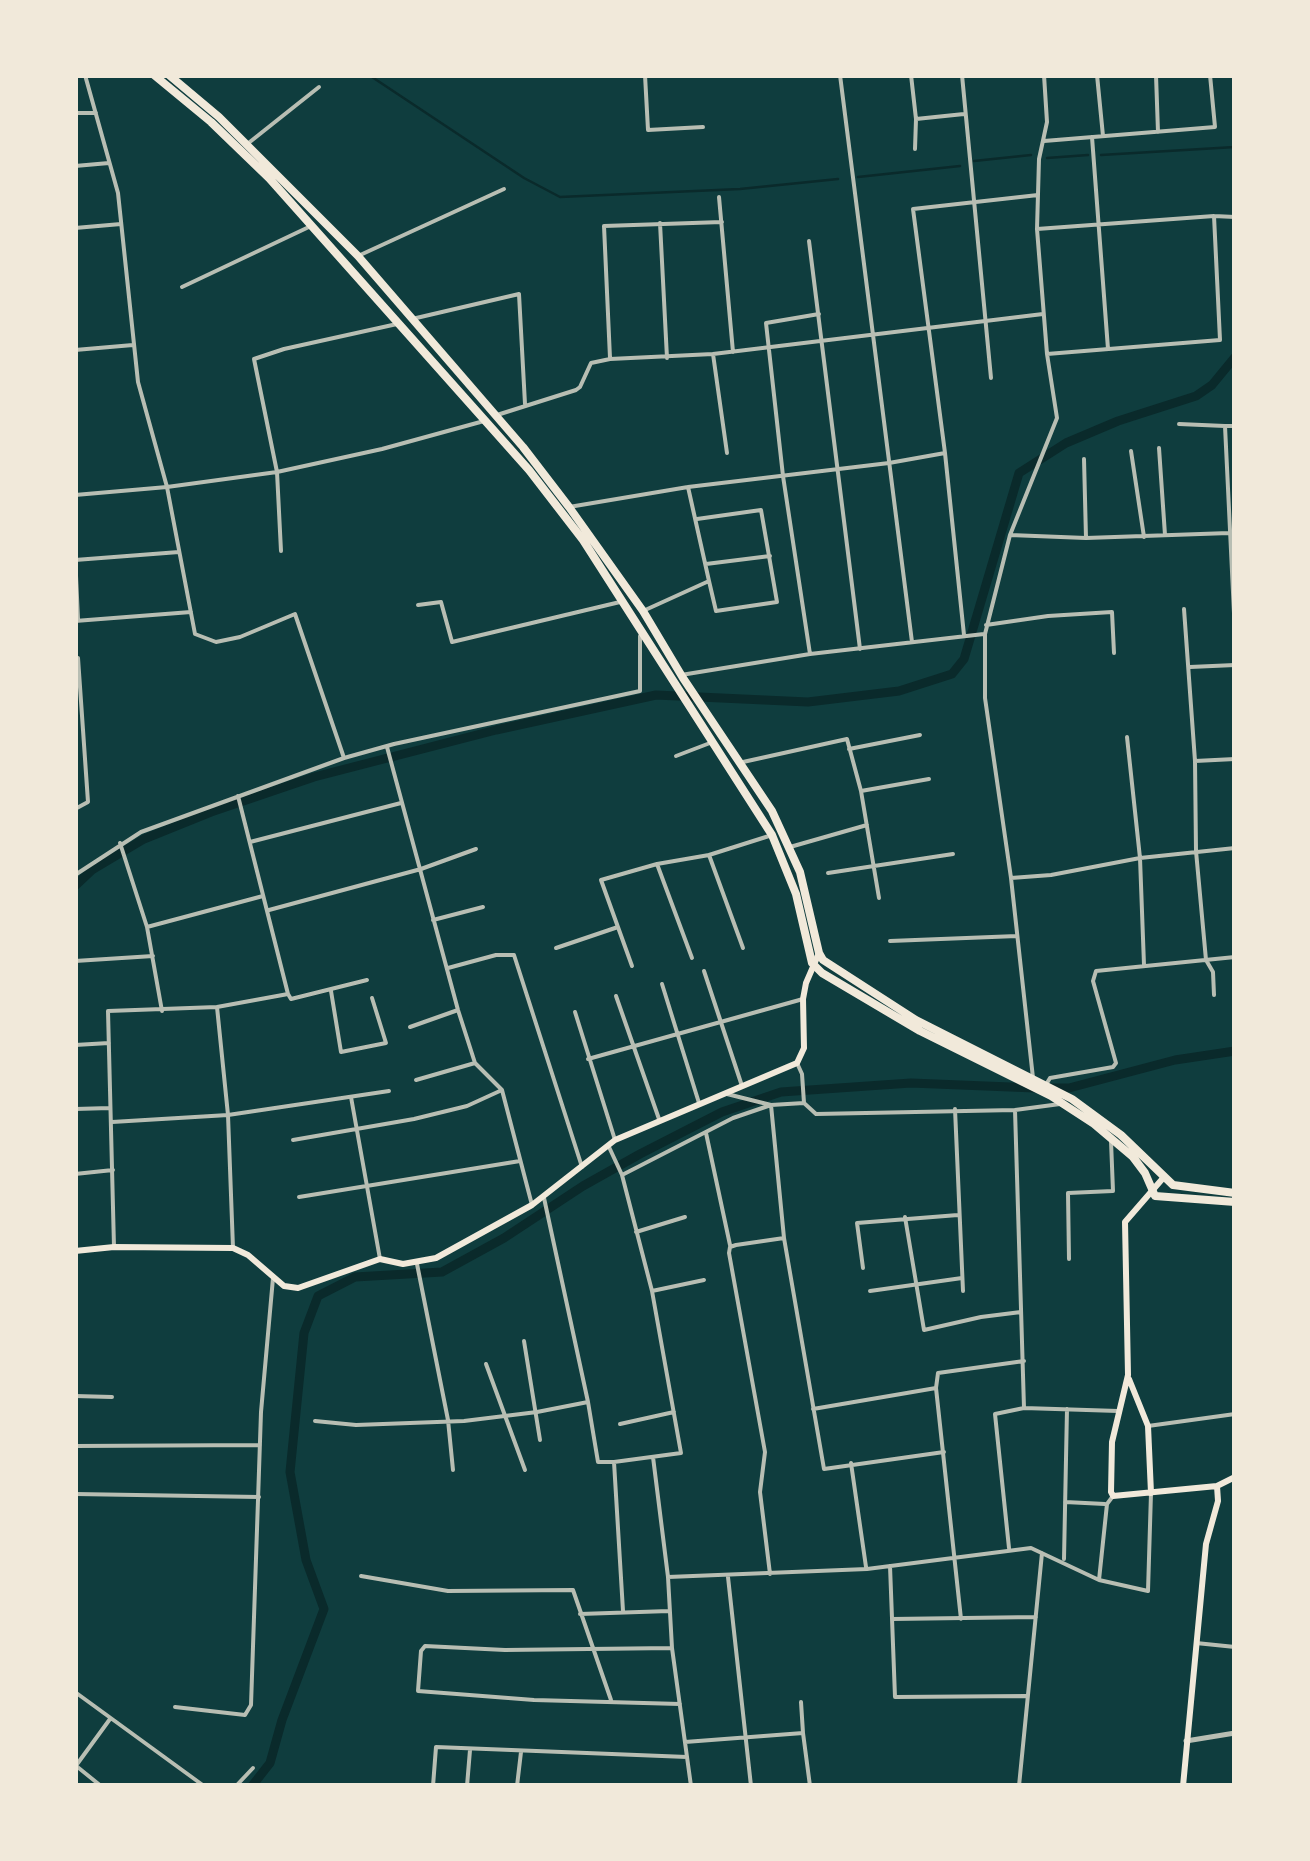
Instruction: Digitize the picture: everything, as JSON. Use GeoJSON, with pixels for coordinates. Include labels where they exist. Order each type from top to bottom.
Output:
{"type":"FeatureCollection","features":[{"type":"Feature","properties":{"kind":"highway"},"geometry":{"type":"LineString","coordinates":[[154,75],[211,122],[268,178],[553,500],[624,601],[710,743],[772,835],[796,894],[812,962],[822,974],[920,1031],[1050,1096],[1110,1136],[1133,1157],[1152,1190],[1162,1198],[1214,1198],[1235,1193]]}},
{"type":"Feature","properties":{"kind":"highway"},"geometry":{"type":"LineString","coordinates":[[168,75],[219,117],[358,256],[569,507],[643,611],[772,811],[800,872],[819,953],[832,968],[916,1020],[1072,1099],[1121,1135],[1173,1186],[1235,1202]]}},
{"type":"Feature","properties":{"kind":"main road"},"geometry":{"type":"LineString","coordinates":[[75,1251],[114,1247],[234,1248],[284,1286],[298,1288],[380,1259],[417,1264],[436,1258],[532,1205],[610,1149],[615,1140],[797,1062],[804,1048],[803,999],[812,962],[819,953]]}},
{"type":"Feature","properties":{"kind":"main road"},"geometry":{"type":"LineString","coordinates":[[1164,1177],[1125,1222],[1128,1375],[1112,1442],[1110,1485],[1113,1496],[1151,1494],[1217,1486],[1235,1477]]}},
{"type":"Feature","properties":{"kind":"main road"},"geometry":{"type":"LineString","coordinates":[[1128,1375],[1148,1426],[1151,1494]]}},
{"type":"Feature","properties":{"kind":"main road"},"geometry":{"type":"LineString","coordinates":[[1183,1786],[1206,1544],[1218,1501],[1217,1486]]}},
{"type":"Feature","properties":{"kind":"street"},"geometry":{"type":"LineString","coordinates":[[85,75],[118,193],[138,382],[167,487],[195,634],[216,642],[240,637],[295,614],[344,758]]}},
{"type":"Feature","properties":{"kind":"street"},"geometry":{"type":"LineString","coordinates":[[644,75],[648,130],[703,127]]}},
{"type":"Feature","properties":{"kind":"street"},"geometry":{"type":"LineString","coordinates":[[840,75],[912,642]]}},
{"type":"Feature","properties":{"kind":"street"},"geometry":{"type":"LineString","coordinates":[[911,75],[915,149]]}},
{"type":"Feature","properties":{"kind":"street"},"geometry":{"type":"LineString","coordinates":[[962,75],[991,378]]}},
{"type":"Feature","properties":{"kind":"street"},"geometry":{"type":"LineString","coordinates":[[1033,1078],[1011,878],[985,698],[984,634],[1010,534],[1057,418],[1047,354],[1037,229],[1040,158],[1047,122],[1044,75]]}},
{"type":"Feature","properties":{"kind":"street"},"geometry":{"type":"LineString","coordinates":[[1097,75],[1102,136]]}},
{"type":"Feature","properties":{"kind":"street"},"geometry":{"type":"LineString","coordinates":[[1156,75],[1158,132]]}},
{"type":"Feature","properties":{"kind":"street"},"geometry":{"type":"LineString","coordinates":[[1044,141],[1215,127],[1210,75]]}},
{"type":"Feature","properties":{"kind":"street"},"geometry":{"type":"LineString","coordinates":[[246,145],[319,88]]}},
{"type":"Feature","properties":{"kind":"street"},"geometry":{"type":"LineString","coordinates":[[75,113],[96,113]]}},
{"type":"Feature","properties":{"kind":"street"},"geometry":{"type":"LineString","coordinates":[[916,119],[964,114]]}},
{"type":"Feature","properties":{"kind":"street"},"geometry":{"type":"LineString","coordinates":[[1092,137],[1108,349]]}},
{"type":"Feature","properties":{"kind":"street"},"geometry":{"type":"LineString","coordinates":[[75,166],[108,163]]}},
{"type":"Feature","properties":{"kind":"street"},"geometry":{"type":"LineString","coordinates":[[358,256],[504,189]]}},
{"type":"Feature","properties":{"kind":"street"},"geometry":{"type":"LineString","coordinates":[[964,635],[913,209],[1039,194]]}},
{"type":"Feature","properties":{"kind":"street"},"geometry":{"type":"LineString","coordinates":[[719,197],[733,352]]}},
{"type":"Feature","properties":{"kind":"street"},"geometry":{"type":"LineString","coordinates":[[1047,354],[1220,340],[1214,216]]}},
{"type":"Feature","properties":{"kind":"street"},"geometry":{"type":"LineString","coordinates":[[1037,229],[1235,216]]}},
{"type":"Feature","properties":{"kind":"street"},"geometry":{"type":"LineString","coordinates":[[610,359],[604,226],[722,222]]}},
{"type":"Feature","properties":{"kind":"street"},"geometry":{"type":"LineString","coordinates":[[75,228],[121,224]]}},
{"type":"Feature","properties":{"kind":"street"},"geometry":{"type":"LineString","coordinates":[[660,224],[668,358]]}},
{"type":"Feature","properties":{"kind":"street"},"geometry":{"type":"LineString","coordinates":[[182,288],[310,226]]}},
{"type":"Feature","properties":{"kind":"street"},"geometry":{"type":"LineString","coordinates":[[809,241],[860,649]]}},
{"type":"Feature","properties":{"kind":"street"},"geometry":{"type":"LineString","coordinates":[[412,319],[519,294],[526,405]]}},
{"type":"Feature","properties":{"kind":"street"},"geometry":{"type":"LineString","coordinates":[[810,654],[766,323],[818,314]]}},
{"type":"Feature","properties":{"kind":"street"},"geometry":{"type":"LineString","coordinates":[[75,495],[277,472],[382,449],[485,421],[580,387],[590,363],[610,359],[714,354],[1043,314]]}},
{"type":"Feature","properties":{"kind":"street"},"geometry":{"type":"LineString","coordinates":[[280,551],[277,472],[254,359],[396,324]]}},
{"type":"Feature","properties":{"kind":"street"},"geometry":{"type":"LineString","coordinates":[[75,350],[134,345]]}},
{"type":"Feature","properties":{"kind":"street"},"geometry":{"type":"LineString","coordinates":[[714,354],[727,453]]}},
{"type":"Feature","properties":{"kind":"street"},"geometry":{"type":"LineString","coordinates":[[1178,424],[1235,426]]}},
{"type":"Feature","properties":{"kind":"street"},"geometry":{"type":"LineString","coordinates":[[1225,426],[1232,474],[1230,533],[1235,634]]}},
{"type":"Feature","properties":{"kind":"street"},"geometry":{"type":"LineString","coordinates":[[1159,448],[1165,535]]}},
{"type":"Feature","properties":{"kind":"street"},"geometry":{"type":"LineString","coordinates":[[569,507],[688,487],[889,464],[945,452]]}},
{"type":"Feature","properties":{"kind":"street"},"geometry":{"type":"LineString","coordinates":[[1131,452],[1144,536]]}},
{"type":"Feature","properties":{"kind":"street"},"geometry":{"type":"LineString","coordinates":[[1084,459],[1086,538]]}},
{"type":"Feature","properties":{"kind":"street"},"geometry":{"type":"LineString","coordinates":[[688,487],[716,611],[777,602],[761,510],[697,519]]}},
{"type":"Feature","properties":{"kind":"street"},"geometry":{"type":"LineString","coordinates":[[1010,534],[1086,538],[1230,533]]}},
{"type":"Feature","properties":{"kind":"street"},"geometry":{"type":"LineString","coordinates":[[180,552],[75,557],[77,621],[191,612]]}},
{"type":"Feature","properties":{"kind":"street"},"geometry":{"type":"LineString","coordinates":[[706,564],[770,556]]}},
{"type":"Feature","properties":{"kind":"street"},"geometry":{"type":"LineString","coordinates":[[643,611],[709,581]]}},
{"type":"Feature","properties":{"kind":"street"},"geometry":{"type":"LineString","coordinates":[[418,605],[442,602],[452,642],[624,601]]}},
{"type":"Feature","properties":{"kind":"street"},"geometry":{"type":"LineString","coordinates":[[1184,609],[1195,761],[1196,851],[1206,960],[1213,972],[1214,995]]}},
{"type":"Feature","properties":{"kind":"street"},"geometry":{"type":"LineString","coordinates":[[986,625],[1112,612],[1114,653]]}},
{"type":"Feature","properties":{"kind":"street"},"geometry":{"type":"LineString","coordinates":[[75,875],[141,832],[344,758],[640,691],[642,666],[638,647],[642,631]]}},
{"type":"Feature","properties":{"kind":"street"},"geometry":{"type":"LineString","coordinates":[[682,676],[810,654],[984,634]]}},
{"type":"Feature","properties":{"kind":"street"},"geometry":{"type":"LineString","coordinates":[[75,809],[88,802],[78,658]]}},
{"type":"Feature","properties":{"kind":"street"},"geometry":{"type":"LineString","coordinates":[[1188,667],[1235,664]]}},
{"type":"Feature","properties":{"kind":"street"},"geometry":{"type":"LineString","coordinates":[[75,730],[84,729]]}},
{"type":"Feature","properties":{"kind":"street"},"geometry":{"type":"LineString","coordinates":[[849,748],[920,735]]}},
{"type":"Feature","properties":{"kind":"street"},"geometry":{"type":"LineString","coordinates":[[1127,736],[1140,858],[1144,965]]}},
{"type":"Feature","properties":{"kind":"street"},"geometry":{"type":"LineString","coordinates":[[739,763],[846,739],[861,791],[880,898]]}},
{"type":"Feature","properties":{"kind":"street"},"geometry":{"type":"LineString","coordinates":[[676,756],[710,743]]}},
{"type":"Feature","properties":{"kind":"street"},"geometry":{"type":"LineString","coordinates":[[387,746],[458,1010],[475,1063],[502,1090],[532,1205]]}},
{"type":"Feature","properties":{"kind":"street"},"geometry":{"type":"LineString","coordinates":[[1195,761],[1235,759]]}},
{"type":"Feature","properties":{"kind":"street"},"geometry":{"type":"LineString","coordinates":[[861,791],[929,779]]}},
{"type":"Feature","properties":{"kind":"street"},"geometry":{"type":"LineString","coordinates":[[238,796],[291,1000],[367,980]]}},
{"type":"Feature","properties":{"kind":"street"},"geometry":{"type":"LineString","coordinates":[[250,842],[403,803]]}},
{"type":"Feature","properties":{"kind":"street"},"geometry":{"type":"LineString","coordinates":[[790,847],[866,825]]}},
{"type":"Feature","properties":{"kind":"street"},"geometry":{"type":"LineString","coordinates":[[632,966],[601,880],[657,864],[709,856],[772,835]]}},
{"type":"Feature","properties":{"kind":"street"},"geometry":{"type":"LineString","coordinates":[[120,843],[147,927],[162,1011]]}},
{"type":"Feature","properties":{"kind":"street"},"geometry":{"type":"LineString","coordinates":[[1011,878],[1235,848]]}},
{"type":"Feature","properties":{"kind":"street"},"geometry":{"type":"LineString","coordinates":[[269,910],[421,869],[476,849]]}},
{"type":"Feature","properties":{"kind":"street"},"geometry":{"type":"LineString","coordinates":[[828,873],[953,854]]}},
{"type":"Feature","properties":{"kind":"street"},"geometry":{"type":"LineString","coordinates":[[709,856],[743,948]]}},
{"type":"Feature","properties":{"kind":"street"},"geometry":{"type":"LineString","coordinates":[[657,864],[692,958]]}},
{"type":"Feature","properties":{"kind":"street"},"geometry":{"type":"LineString","coordinates":[[147,927],[265,896]]}},
{"type":"Feature","properties":{"kind":"street"},"geometry":{"type":"LineString","coordinates":[[433,920],[484,907]]}},
{"type":"Feature","properties":{"kind":"street"},"geometry":{"type":"LineString","coordinates":[[556,948],[618,927]]}},
{"type":"Feature","properties":{"kind":"street"},"geometry":{"type":"LineString","coordinates":[[890,941],[1017,936]]}},
{"type":"Feature","properties":{"kind":"street"},"geometry":{"type":"LineString","coordinates":[[446,968],[496,955],[514,955],[582,1166]]}},
{"type":"Feature","properties":{"kind":"street"},"geometry":{"type":"LineString","coordinates":[[75,961],[153,956]]}},
{"type":"Feature","properties":{"kind":"street"},"geometry":{"type":"LineString","coordinates":[[1046,1085],[1050,1078],[1113,1067],[1116,1057],[1093,981],[1096,971],[1235,957]]}},
{"type":"Feature","properties":{"kind":"street"},"geometry":{"type":"LineString","coordinates":[[704,971],[742,1086]]}},
{"type":"Feature","properties":{"kind":"street"},"geometry":{"type":"LineString","coordinates":[[662,984],[699,1104]]}},
{"type":"Feature","properties":{"kind":"street"},"geometry":{"type":"LineString","coordinates":[[331,991],[341,1052],[386,1043],[372,998]]}},
{"type":"Feature","properties":{"kind":"street"},"geometry":{"type":"LineString","coordinates":[[114,1247],[108,1012],[217,1007],[288,994]]}},
{"type":"Feature","properties":{"kind":"street"},"geometry":{"type":"LineString","coordinates":[[616,996],[659,1119]]}},
{"type":"Feature","properties":{"kind":"street"},"geometry":{"type":"LineString","coordinates":[[588,1059],[803,999]]}},
{"type":"Feature","properties":{"kind":"street"},"geometry":{"type":"LineString","coordinates":[[217,1007],[228,1115],[234,1248]]}},
{"type":"Feature","properties":{"kind":"street"},"geometry":{"type":"LineString","coordinates":[[410,1027],[458,1010]]}},
{"type":"Feature","properties":{"kind":"street"},"geometry":{"type":"LineString","coordinates":[[575,1012],[615,1140]]}},
{"type":"Feature","properties":{"kind":"street"},"geometry":{"type":"LineString","coordinates":[[75,1046],[109,1043]]}},
{"type":"Feature","properties":{"kind":"street"},"geometry":{"type":"LineString","coordinates":[[797,1062],[804,1103],[816,1114],[1016,1110],[1062,1104]]}},
{"type":"Feature","properties":{"kind":"street"},"geometry":{"type":"LineString","coordinates":[[416,1080],[475,1063]]}},
{"type":"Feature","properties":{"kind":"street"},"geometry":{"type":"LineString","coordinates":[[293,1140],[414,1119],[468,1106],[502,1090]]}},
{"type":"Feature","properties":{"kind":"street"},"geometry":{"type":"LineString","coordinates":[[112,1122],[228,1115],[389,1091]]}},
{"type":"Feature","properties":{"kind":"street"},"geometry":{"type":"LineString","coordinates":[[725,1093],[771,1105]]}},
{"type":"Feature","properties":{"kind":"street"},"geometry":{"type":"LineString","coordinates":[[350,1096],[380,1259]]}},
{"type":"Feature","properties":{"kind":"street"},"geometry":{"type":"LineString","coordinates":[[622,1174],[733,1118],[771,1105],[804,1103]]}},
{"type":"Feature","properties":{"kind":"street"},"geometry":{"type":"LineString","coordinates":[[771,1105],[784,1238],[824,1469],[944,1452]]}},
{"type":"Feature","properties":{"kind":"street"},"geometry":{"type":"LineString","coordinates":[[75,1109],[112,1108]]}},
{"type":"Feature","properties":{"kind":"street"},"geometry":{"type":"LineString","coordinates":[[955,1109],[963,1291]]}},
{"type":"Feature","properties":{"kind":"street"},"geometry":{"type":"LineString","coordinates":[[1016,1110],[1024,1408]]}},
{"type":"Feature","properties":{"kind":"street"},"geometry":{"type":"LineString","coordinates":[[706,1132],[765,1452],[760,1492],[770,1574]]}},
{"type":"Feature","properties":{"kind":"street"},"geometry":{"type":"LineString","coordinates":[[1069,1259],[1068,1193],[1113,1191],[1110,1136]]}},
{"type":"Feature","properties":{"kind":"street"},"geometry":{"type":"LineString","coordinates":[[544,1196],[598,1462],[681,1453],[652,1291],[622,1174],[610,1149]]}},
{"type":"Feature","properties":{"kind":"street"},"geometry":{"type":"LineString","coordinates":[[299,1197],[520,1161]]}},
{"type":"Feature","properties":{"kind":"street"},"geometry":{"type":"LineString","coordinates":[[75,1174],[113,1170]]}},
{"type":"Feature","properties":{"kind":"street"},"geometry":{"type":"LineString","coordinates":[[863,1268],[856,1222],[958,1215]]}},
{"type":"Feature","properties":{"kind":"street"},"geometry":{"type":"LineString","coordinates":[[636,1232],[686,1217]]}},
{"type":"Feature","properties":{"kind":"street"},"geometry":{"type":"LineString","coordinates":[[905,1217],[924,1330],[981,1316],[1021,1312]]}},
{"type":"Feature","properties":{"kind":"street"},"geometry":{"type":"LineString","coordinates":[[730,1247],[784,1238]]}},
{"type":"Feature","properties":{"kind":"street"},"geometry":{"type":"LineString","coordinates":[[417,1264],[448,1420],[453,1470]]}},
{"type":"Feature","properties":{"kind":"street"},"geometry":{"type":"LineString","coordinates":[[175,1708],[249,1712],[260,1445],[273,1278]]}},
{"type":"Feature","properties":{"kind":"street"},"geometry":{"type":"LineString","coordinates":[[870,1291],[962,1278]]}},
{"type":"Feature","properties":{"kind":"street"},"geometry":{"type":"LineString","coordinates":[[652,1291],[704,1280]]}},
{"type":"Feature","properties":{"kind":"street"},"geometry":{"type":"LineString","coordinates":[[524,1341],[540,1440]]}},
{"type":"Feature","properties":{"kind":"street"},"geometry":{"type":"LineString","coordinates":[[961,1619],[936,1388],[938,1373],[1024,1362]]}},
{"type":"Feature","properties":{"kind":"street"},"geometry":{"type":"LineString","coordinates":[[486,1364],[525,1470]]}},
{"type":"Feature","properties":{"kind":"street"},"geometry":{"type":"LineString","coordinates":[[813,1409],[936,1388]]}},
{"type":"Feature","properties":{"kind":"street"},"geometry":{"type":"LineString","coordinates":[[75,1396],[112,1397]]}},
{"type":"Feature","properties":{"kind":"street"},"geometry":{"type":"LineString","coordinates":[[315,1421],[356,1425],[448,1420],[537,1412],[588,1402]]}},
{"type":"Feature","properties":{"kind":"street"},"geometry":{"type":"LineString","coordinates":[[1009,1548],[995,1414],[1024,1408],[1118,1411]]}},
{"type":"Feature","properties":{"kind":"street"},"geometry":{"type":"LineString","coordinates":[[1064,1561],[1067,1409]]}},
{"type":"Feature","properties":{"kind":"street"},"geometry":{"type":"LineString","coordinates":[[620,1424],[674,1412]]}},
{"type":"Feature","properties":{"kind":"street"},"geometry":{"type":"LineString","coordinates":[[1148,1426],[1235,1414]]}},
{"type":"Feature","properties":{"kind":"street"},"geometry":{"type":"LineString","coordinates":[[75,1446],[260,1445]]}},
{"type":"Feature","properties":{"kind":"street"},"geometry":{"type":"LineString","coordinates":[[652,1457],[691,1786]]}},
{"type":"Feature","properties":{"kind":"street"},"geometry":{"type":"LineString","coordinates":[[614,1462],[622,1611]]}},
{"type":"Feature","properties":{"kind":"street"},"geometry":{"type":"LineString","coordinates":[[851,1463],[866,1569]]}},
{"type":"Feature","properties":{"kind":"street"},"geometry":{"type":"LineString","coordinates":[[75,1494],[259,1497]]}},
{"type":"Feature","properties":{"kind":"street"},"geometry":{"type":"LineString","coordinates":[[668,1577],[866,1569],[1031,1548],[1099,1580],[1148,1591],[1151,1494]]}},
{"type":"Feature","properties":{"kind":"street"},"geometry":{"type":"LineString","coordinates":[[1099,1580],[1107,1504],[1113,1496]]}},
{"type":"Feature","properties":{"kind":"street"},"geometry":{"type":"LineString","coordinates":[[1065,1502],[1107,1504]]}},
{"type":"Feature","properties":{"kind":"street"},"geometry":{"type":"LineString","coordinates":[[1020,1786],[1042,1553]]}},
{"type":"Feature","properties":{"kind":"street"},"geometry":{"type":"LineString","coordinates":[[890,1566],[895,1697],[1026,1696]]}},
{"type":"Feature","properties":{"kind":"street"},"geometry":{"type":"LineString","coordinates":[[362,1576],[448,1591],[573,1590],[610,1700]]}},
{"type":"Feature","properties":{"kind":"street"},"geometry":{"type":"LineString","coordinates":[[728,1576],[751,1786]]}},
{"type":"Feature","properties":{"kind":"street"},"geometry":{"type":"LineString","coordinates":[[580,1614],[669,1611]]}},
{"type":"Feature","properties":{"kind":"street"},"geometry":{"type":"LineString","coordinates":[[892,1619],[1036,1617]]}},
{"type":"Feature","properties":{"kind":"street"},"geometry":{"type":"LineString","coordinates":[[1196,1643],[1235,1647]]}},
{"type":"Feature","properties":{"kind":"street"},"geometry":{"type":"LineString","coordinates":[[672,1648],[505,1650],[425,1646],[421,1651],[418,1690],[534,1700],[680,1704]]}},
{"type":"Feature","properties":{"kind":"street"},"geometry":{"type":"LineString","coordinates":[[75,1692],[204,1786]]}},
{"type":"Feature","properties":{"kind":"street"},"geometry":{"type":"LineString","coordinates":[[801,1702],[810,1786]]}},
{"type":"Feature","properties":{"kind":"street"},"geometry":{"type":"LineString","coordinates":[[101,1786],[75,1765],[110,1719]]}},
{"type":"Feature","properties":{"kind":"street"},"geometry":{"type":"LineString","coordinates":[[685,1742],[803,1733]]}},
{"type":"Feature","properties":{"kind":"street"},"geometry":{"type":"LineString","coordinates":[[1186,1741],[1235,1733]]}},
{"type":"Feature","properties":{"kind":"street"},"geometry":{"type":"LineString","coordinates":[[433,1786],[436,1747],[687,1757]]}},
{"type":"Feature","properties":{"kind":"street"},"geometry":{"type":"LineString","coordinates":[[467,1786],[470,1750]]}},
{"type":"Feature","properties":{"kind":"street"},"geometry":{"type":"LineString","coordinates":[[517,1786],[521,1752]]}},
{"type":"Feature","properties":{"kind":"street"},"geometry":{"type":"LineString","coordinates":[[236,1786],[253,1768]]}},
{"type":"Feature","properties":{"kind":"waterway"},"geometry":{"type":"LineString","coordinates":[[369,75],[524,178],[560,197],[740,189],[838,179]]}},
{"type":"Feature","properties":{"kind":"waterway"},"geometry":{"type":"LineString","coordinates":[[1101,155],[1235,147]]}},
{"type":"Feature","properties":{"kind":"waterway"},"geometry":{"type":"LineString","coordinates":[[974,161],[1031,155]]}},
{"type":"Feature","properties":{"kind":"waterway"},"geometry":{"type":"LineString","coordinates":[[1047,158],[1088,155]]}},
{"type":"Feature","properties":{"kind":"waterway"},"geometry":{"type":"LineString","coordinates":[[858,177],[960,166]]}},
{"type":"Feature","properties":{"kind":"waterway"},"geometry":{"type":"LineString","coordinates":[[75,886],[92,870],[144,839],[211,812],[314,777],[496,730],[656,695],[808,702],[899,691],[952,674],[964,659],[1019,473],[1066,443],[1118,421],[1196,396],[1212,385],[1235,357]]}},
{"type":"Feature","properties":{"kind":"waterway"},"geometry":{"type":"LineString","coordinates":[[1051,1088],[1069,1088],[1175,1060],[1235,1051]]}},
{"type":"Feature","properties":{"kind":"waterway"},"geometry":{"type":"LineString","coordinates":[[252,1786],[270,1763],[324,1609],[306,1560],[290,1472],[304,1333],[318,1296],[355,1277],[442,1272],[640,1154],[722,1112],[781,1092],[911,1083],[1035,1088]]}}]}
